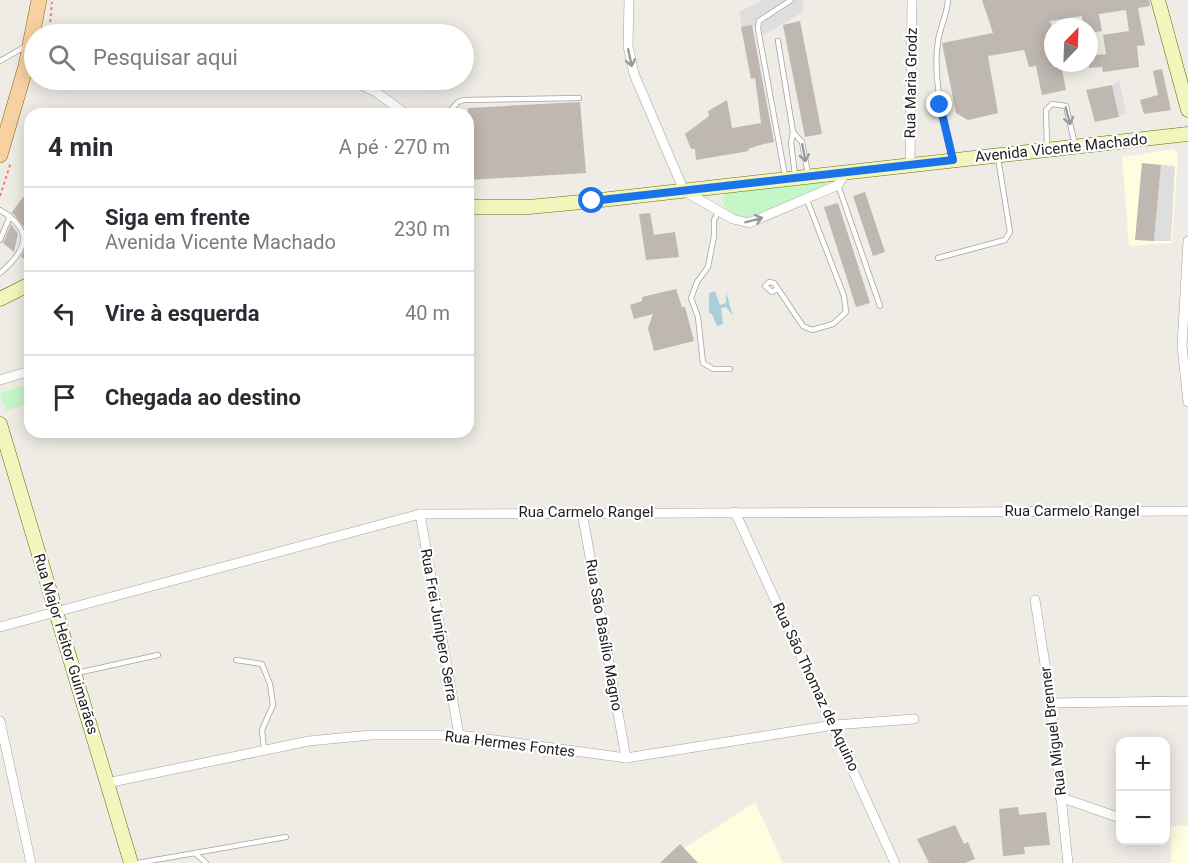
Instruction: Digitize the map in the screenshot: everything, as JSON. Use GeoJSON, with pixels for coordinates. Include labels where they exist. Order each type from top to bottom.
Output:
{"type":"FeatureCollection","features":[{"type":"Feature","properties":{"kind":"main road"},"geometry":{"type":"LineString","coordinates":[[36,24],[39,0]]}},
{"type":"Feature","properties":{"kind":"main road"},"geometry":{"type":"LineString","coordinates":[[1,148],[24,73]]}},
{"type":"Feature","properties":{"kind":"street"},"geometry":{"type":"LineString","coordinates":[[629,0],[627,33],[630,60],[684,190],[719,212],[737,221],[749,223],[838,185],[846,172]]}},
{"type":"Feature","properties":{"kind":"street","name":"Rua Maria Grodz"},"geometry":{"type":"LineString","coordinates":[[910,165],[912,0]]}},
{"type":"Feature","properties":{"kind":"street"},"geometry":{"type":"LineString","coordinates":[[1158,0],[1188,110]]}},
{"type":"Feature","properties":{"kind":"street"},"geometry":{"type":"LineString","coordinates":[[372,90],[398,108]]}},
{"type":"Feature","properties":{"kind":"street","name":"Avenida Vicente Machado"},"geometry":{"type":"LineString","coordinates":[[474,207],[563,204],[1188,134]]}},
{"type":"Feature","properties":{"kind":"street"},"geometry":{"type":"LineString","coordinates":[[1188,241],[1182,360],[1188,402]]}},
{"type":"Feature","properties":{"kind":"street"},"geometry":{"type":"LineString","coordinates":[[0,299],[24,287]]}},
{"type":"Feature","properties":{"kind":"street"},"geometry":{"type":"LineString","coordinates":[[0,380],[24,373]]}},
{"type":"Feature","properties":{"kind":"street","name":"Rua Major Heitor Guimarães"},"geometry":{"type":"LineString","coordinates":[[0,424],[131,863]]}},
{"type":"Feature","properties":{"kind":"street","name":"Rua Carmelo Rangel"},"geometry":{"type":"LineString","coordinates":[[0,627],[420,514],[1188,511]]}},
{"type":"Feature","properties":{"kind":"street","name":"Rua São Basílio Magno"},"geometry":{"type":"LineString","coordinates":[[582,512],[626,758]]}},
{"type":"Feature","properties":{"kind":"street","name":"Rua São Thomaz de Aquino"},"geometry":{"type":"LineString","coordinates":[[735,512],[895,863]]}},
{"type":"Feature","properties":{"kind":"street","name":"Rua Frei Junípero Serra"},"geometry":{"type":"LineString","coordinates":[[420,514],[459,735]]}},
{"type":"Feature","properties":{"kind":"street","name":"Rua Miguel Brenner"},"geometry":{"type":"LineString","coordinates":[[1035,600],[1051,703],[1068,863]]}},
{"type":"Feature","properties":{"kind":"street"},"geometry":{"type":"LineString","coordinates":[[1051,703],[1188,701]]}},
{"type":"Feature","properties":{"kind":"street","name":"Rua Hermes Fontes"},"geometry":{"type":"LineString","coordinates":[[107,783],[309,741],[371,735],[459,735],[626,758],[834,725],[914,719]]}},
{"type":"Feature","properties":{"kind":"street"},"geometry":{"type":"LineString","coordinates":[[0,721],[31,863]]}},
{"type":"Feature","properties":{"kind":"street"},"geometry":{"type":"LineString","coordinates":[[1060,798],[1116,817]]}},
{"type":"Feature","properties":{"kind":"lane"},"geometry":{"type":"LineString","coordinates":[[791,0],[759,21],[758,29],[796,178]]}},
{"type":"Feature","properties":{"kind":"lane"},"geometry":{"type":"LineString","coordinates":[[948,0],[947,17],[938,40],[938,65],[940,105],[953,160]]}},
{"type":"Feature","properties":{"kind":"lane"},"geometry":{"type":"LineString","coordinates":[[778,41],[793,132],[791,143],[796,178]]}},
{"type":"Feature","properties":{"kind":"lane"},"geometry":{"type":"LineString","coordinates":[[0,61],[24,49]]}},
{"type":"Feature","properties":{"kind":"lane"},"geometry":{"type":"LineString","coordinates":[[452,108],[464,100],[579,98]]}},
{"type":"Feature","properties":{"kind":"lane"},"geometry":{"type":"LineString","coordinates":[[1047,150],[1046,110],[1052,104],[1066,106],[1076,146]]}},
{"type":"Feature","properties":{"kind":"lane"},"geometry":{"type":"LineString","coordinates":[[793,132],[802,142],[796,178]]}},
{"type":"Feature","properties":{"kind":"lane"},"geometry":{"type":"LineString","coordinates":[[938,258],[1005,240],[1010,232],[998,155]]}},
{"type":"Feature","properties":{"kind":"lane"},"geometry":{"type":"LineString","coordinates":[[838,185],[880,306]]}},
{"type":"Feature","properties":{"kind":"lane"},"geometry":{"type":"LineString","coordinates":[[777,288],[803,326],[812,330],[833,324],[846,312],[844,296],[807,200]]}},
{"type":"Feature","properties":{"kind":"lane"},"geometry":{"type":"LineString","coordinates":[[0,210],[10,216],[23,231],[24,245],[20,256],[0,273]]}},
{"type":"Feature","properties":{"kind":"lane"},"geometry":{"type":"LineString","coordinates":[[719,212],[714,220],[714,236],[708,267],[697,282],[691,298],[698,317],[703,363],[713,369],[730,369]]}},
{"type":"Feature","properties":{"kind":"lane"},"geometry":{"type":"LineString","coordinates":[[0,240],[10,216]]}},
{"type":"Feature","properties":{"kind":"lane"},"geometry":{"type":"LineString","coordinates":[[75,674],[158,655]]}},
{"type":"Feature","properties":{"kind":"lane"},"geometry":{"type":"LineString","coordinates":[[236,660],[262,664],[267,671],[273,705],[262,730],[264,750]]}},
{"type":"Feature","properties":{"kind":"lane"},"geometry":{"type":"LineString","coordinates":[[138,863],[286,837]]}},
{"type":"Feature","properties":{"kind":"lane"},"geometry":{"type":"LineString","coordinates":[[194,853],[206,863]]}},
{"type":"Feature","properties":{"kind":"path"},"geometry":{"type":"LineString","coordinates":[[50,24],[52,0]]}},
{"type":"Feature","properties":{"kind":"shaded area"},"geometry":{"type":"Polygon","coordinates":[[[763,0],[803,0],[803,12],[763,35],[761,26],[742,27],[739,12],[763,0]]]}},
{"type":"Feature","properties":{"kind":"shaded area"},"geometry":{"type":"Polygon","coordinates":[[[1119,80],[1126,112],[1119,117],[1112,85],[1119,80]]]}},
{"type":"Feature","properties":{"kind":"shaded area"},"geometry":{"type":"Polygon","coordinates":[[[1174,149],[1178,155],[1172,243],[1129,246],[1122,157],[1174,149]]]}},
{"type":"Feature","properties":{"kind":"shaded area"},"geometry":{"type":"Polygon","coordinates":[[[1161,165],[1175,166],[1171,241],[1154,241],[1161,165]]]}},
{"type":"Feature","properties":{"kind":"shaded area"},"geometry":{"type":"Polygon","coordinates":[[[755,802],[783,863],[664,863],[677,853],[755,802]]]}},
{"type":"Feature","properties":{"kind":"shaded area"},"geometry":{"type":"Polygon","coordinates":[[[1171,826],[1188,826],[1188,863],[1171,863],[1171,826]]]}},
{"type":"Feature","properties":{"kind":"green space"},"geometry":{"type":"Polygon","coordinates":[[[824,181],[825,186],[750,220],[729,211],[722,199],[728,191],[824,181]]]}},
{"type":"Feature","properties":{"kind":"green space"},"geometry":{"type":"Polygon","coordinates":[[[24,385],[24,405],[6,411],[0,393],[24,385]]]}},
{"type":"Feature","properties":{"kind":"water"},"geometry":{"type":"Polygon","coordinates":[[[715,291],[720,305],[726,303],[726,292],[733,316],[726,307],[721,308],[723,324],[717,326],[712,314],[709,313],[709,293],[715,291]]]}},
{"type":"Feature","properties":{"kind":"building"},"geometry":{"type":"Polygon","coordinates":[[[982,0],[1149,0],[1150,6],[1138,8],[1145,45],[1137,46],[1139,67],[1103,72],[1102,67],[1098,67],[1098,55],[1106,54],[1103,35],[1129,31],[1126,10],[1099,14],[1102,31],[1098,32],[1098,18],[1082,18],[1082,16],[1044,18],[1044,72],[1062,72],[1066,90],[1042,95],[1036,66],[1029,67],[1024,50],[988,56],[998,113],[968,120],[956,113],[942,43],[993,33],[982,0]]]}},
{"type":"Feature","properties":{"kind":"building"},"geometry":{"type":"Polygon","coordinates":[[[800,21],[822,134],[805,137],[783,25],[800,21]]]}},
{"type":"Feature","properties":{"kind":"building"},"geometry":{"type":"Polygon","coordinates":[[[752,25],[774,142],[748,149],[749,151],[696,160],[695,149],[691,149],[685,134],[709,116],[708,111],[727,100],[732,128],[761,123],[755,78],[751,79],[741,27],[752,25]]]}},
{"type":"Feature","properties":{"kind":"building"},"geometry":{"type":"Polygon","coordinates":[[[1162,69],[1171,110],[1144,114],[1140,100],[1158,95],[1153,71],[1162,69]]]}},
{"type":"Feature","properties":{"kind":"building"},"geometry":{"type":"Polygon","coordinates":[[[1112,85],[1119,117],[1095,122],[1086,90],[1112,85]]]}},
{"type":"Feature","properties":{"kind":"building"},"geometry":{"type":"Polygon","coordinates":[[[580,102],[586,173],[474,180],[474,108],[468,108],[580,102]]]}},
{"type":"Feature","properties":{"kind":"building"},"geometry":{"type":"Polygon","coordinates":[[[1142,163],[1161,165],[1154,241],[1135,240],[1142,163]]]}},
{"type":"Feature","properties":{"kind":"building"},"geometry":{"type":"Polygon","coordinates":[[[865,192],[885,252],[873,256],[853,196],[865,192]]]}},
{"type":"Feature","properties":{"kind":"building"},"geometry":{"type":"Polygon","coordinates":[[[24,198],[24,227],[12,212],[24,198]]]}},
{"type":"Feature","properties":{"kind":"building"},"geometry":{"type":"Polygon","coordinates":[[[838,203],[870,303],[856,307],[824,207],[838,203]]]}},
{"type":"Feature","properties":{"kind":"building"},"geometry":{"type":"Polygon","coordinates":[[[650,213],[654,235],[675,232],[679,257],[646,260],[639,214],[650,213]]]}},
{"type":"Feature","properties":{"kind":"building"},"geometry":{"type":"Polygon","coordinates":[[[11,224],[18,234],[14,252],[3,243],[11,224]]]}},
{"type":"Feature","properties":{"kind":"building"},"geometry":{"type":"Polygon","coordinates":[[[676,289],[682,307],[685,307],[694,341],[654,351],[648,328],[653,314],[634,319],[630,305],[642,301],[642,297],[676,289]]]}},
{"type":"Feature","properties":{"kind":"building"},"geometry":{"type":"Polygon","coordinates":[[[1018,807],[1019,815],[1046,812],[1050,845],[1024,847],[1025,854],[1003,856],[999,809],[1018,807]]]}},
{"type":"Feature","properties":{"kind":"building"},"geometry":{"type":"Polygon","coordinates":[[[955,825],[964,844],[968,842],[975,859],[965,863],[929,863],[917,839],[955,825]]]}},
{"type":"Feature","properties":{"kind":"building"},"geometry":{"type":"Polygon","coordinates":[[[680,844],[698,863],[660,863],[680,844]]]}},
{"type":"Feature","properties":{"kind":"route"},"geometry":{"type":"LineString","coordinates":[[592,201],[953,160],[940,105]]}}]}
